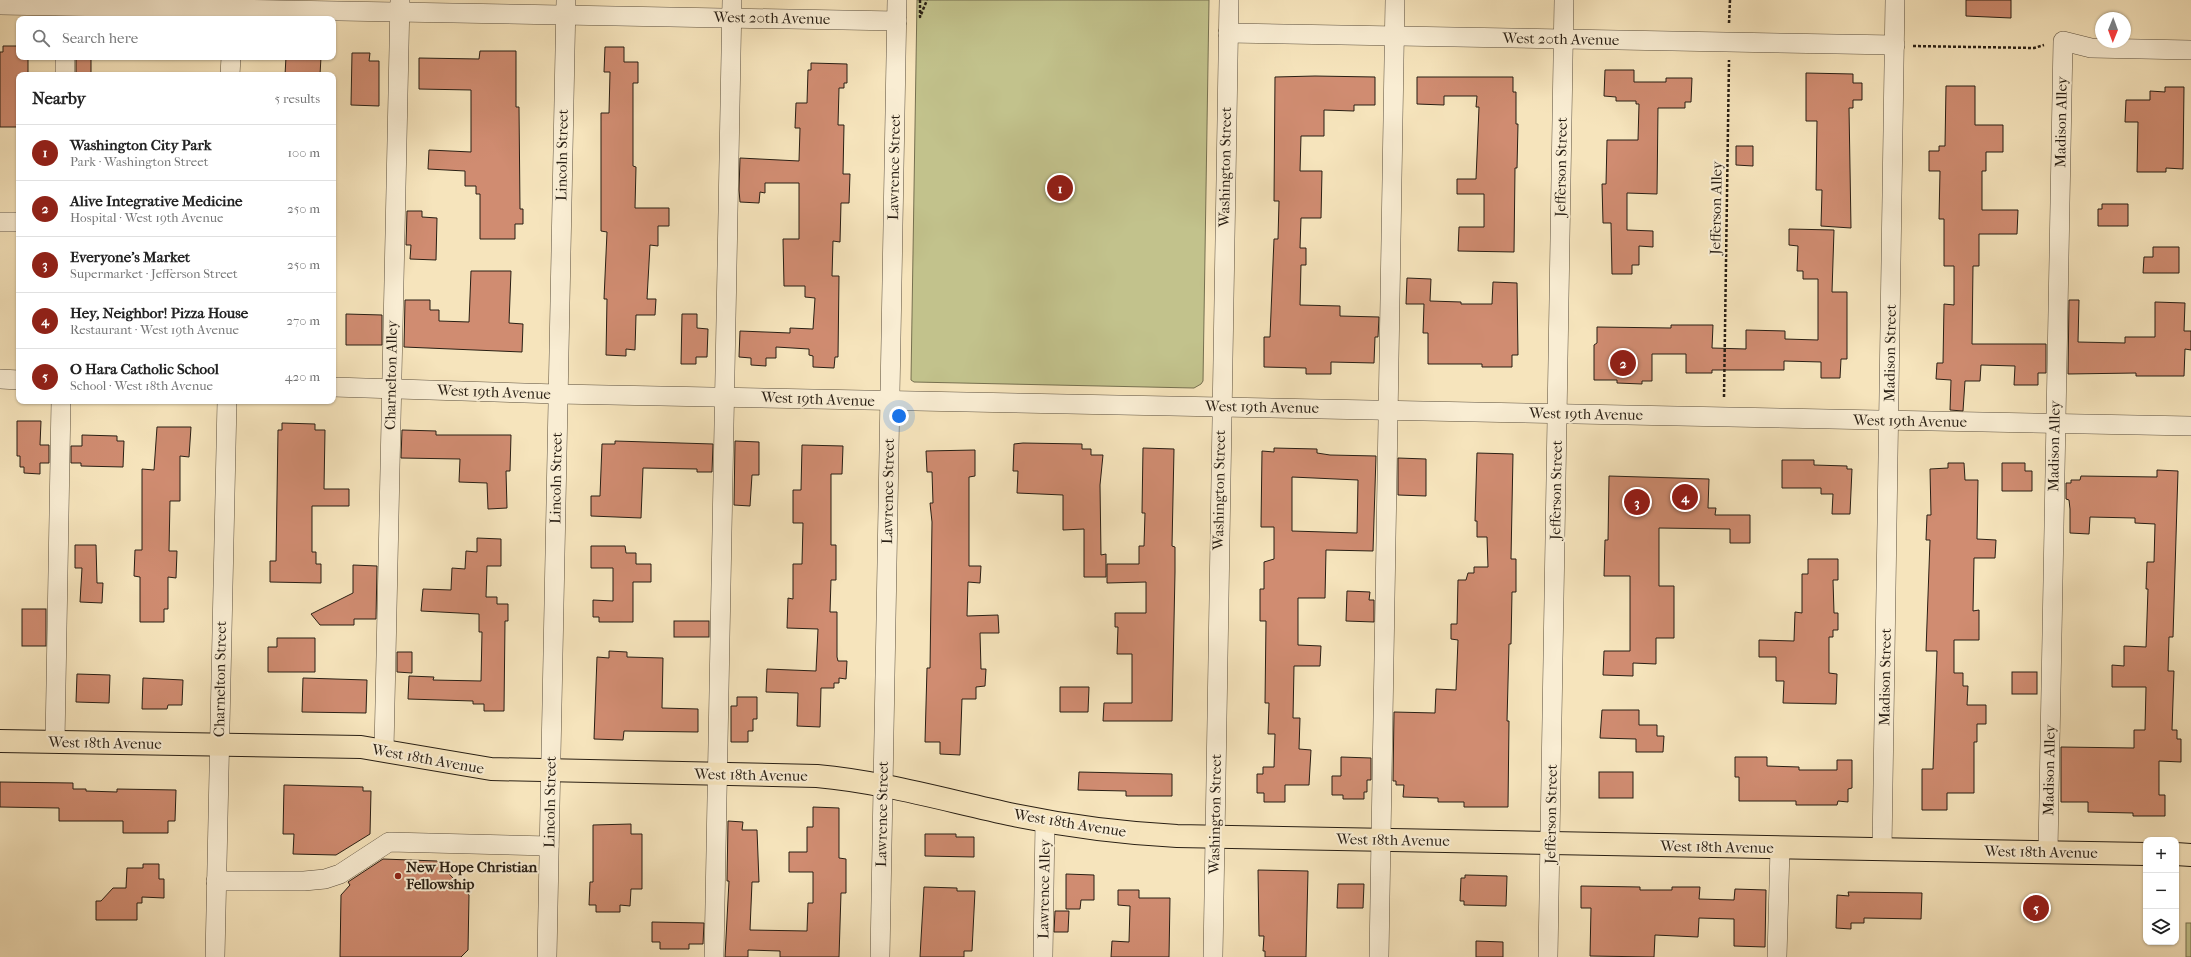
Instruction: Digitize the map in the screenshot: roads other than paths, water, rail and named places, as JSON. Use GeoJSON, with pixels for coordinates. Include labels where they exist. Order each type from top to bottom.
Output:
{"type":"FeatureCollection","features":[{"type":"Feature","properties":{"kind":"main road","name":"West 18th Avenue"},"geometry":{"type":"LineString","coordinates":[[0,741],[219,746],[361,747],[491,770],[817,776],[882,784],[1045,821],[1138,834],[1216,837],[2143,854]]}},
{"type":"Feature","properties":{"kind":"main road"},"geometry":{"type":"LineString","coordinates":[[2179,854],[2191,854]]}},
{"type":"Feature","properties":{"kind":"street","name":"Lawrence Street"},"geometry":{"type":"LineString","coordinates":[[880,957],[897,0]]}},
{"type":"Feature","properties":{"kind":"street","name":"Washington Street"},"geometry":{"type":"LineString","coordinates":[[1213,957],[1216,837],[1220,406],[1228,0]]}},
{"type":"Feature","properties":{"kind":"street"},"geometry":{"type":"LineString","coordinates":[[1380,957],[1395,0]]}},
{"type":"Feature","properties":{"kind":"street","name":"Jefferson Street"},"geometry":{"type":"LineString","coordinates":[[1548,957],[1564,0]]}},
{"type":"Feature","properties":{"kind":"street","name":"Madison Street"},"geometry":{"type":"LineString","coordinates":[[1882,850],[1895,0]]}},
{"type":"Feature","properties":{"kind":"street","name":"West 20th Avenue"},"geometry":{"type":"LineString","coordinates":[[0,5],[66,8],[231,9],[400,6],[732,9],[897,21]]}},
{"type":"Feature","properties":{"kind":"street","name":"Charnelton Alley"},"geometry":{"type":"LineString","coordinates":[[384,750],[400,6]]}},
{"type":"Feature","properties":{"kind":"street","name":"Lincoln Street"},"geometry":{"type":"LineString","coordinates":[[547,957],[565,7]]}},
{"type":"Feature","properties":{"kind":"street"},"geometry":{"type":"LineString","coordinates":[[714,957],[732,9]]}},
{"type":"Feature","properties":{"kind":"street","name":"West 20th Avenue"},"geometry":{"type":"LineString","coordinates":[[1228,33],[1895,45]]}},
{"type":"Feature","properties":{"kind":"street","name":"Madison Alley"},"geometry":{"type":"LineString","coordinates":[[2048,852],[2063,41],[2091,48],[2191,50]]}},
{"type":"Feature","properties":{"kind":"street"},"geometry":{"type":"LineString","coordinates":[[65,60],[65,72]]}},
{"type":"Feature","properties":{"kind":"street"},"geometry":{"type":"LineString","coordinates":[[230,60],[230,72]]}},
{"type":"Feature","properties":{"kind":"street"},"geometry":{"type":"LineString","coordinates":[[0,222],[16,222]]}},
{"type":"Feature","properties":{"kind":"street"},"geometry":{"type":"LineString","coordinates":[[0,379],[16,380]]}},
{"type":"Feature","properties":{"kind":"street","name":"West 19th Avenue"},"geometry":{"type":"LineString","coordinates":[[336,387],[557,394],[724,396],[890,401],[1220,406],[1889,421],[2191,426]]}},
{"type":"Feature","properties":{"kind":"street"},"geometry":{"type":"LineString","coordinates":[[55,742],[61,404]]}},
{"type":"Feature","properties":{"kind":"street","name":"Charnelton Street"},"geometry":{"type":"LineString","coordinates":[[215,957],[227,404]]}},
{"type":"Feature","properties":{"kind":"street","name":"Lawrence Alley"},"geometry":{"type":"LineString","coordinates":[[1043,957],[1045,821]]}},
{"type":"Feature","properties":{"kind":"street"},"geometry":{"type":"LineString","coordinates":[[216,881],[304,881],[326,879],[340,874],[389,842],[549,846]]}},
{"type":"Feature","properties":{"kind":"street"},"geometry":{"type":"LineString","coordinates":[[1777,957],[1780,848]]}},
{"type":"Feature","properties":{"kind":"place","name":"Washington City Park"},"geometry":{"type":"Point","coordinates":[1060,188]}},
{"type":"Feature","properties":{"kind":"place","name":"Alive Integrative Medicine"},"geometry":{"type":"Point","coordinates":[1623,363]}},
{"type":"Feature","properties":{"kind":"place","name":"Hey, Neighbor! Pizza House"},"geometry":{"type":"Point","coordinates":[1685,497]}},
{"type":"Feature","properties":{"kind":"place","name":"Everyone's Market"},"geometry":{"type":"Point","coordinates":[1637,502]}},
{"type":"Feature","properties":{"kind":"place","name":"New Hope Christian Fellowship"},"geometry":{"type":"Point","coordinates":[398,876]}},
{"type":"Feature","properties":{"kind":"place","name":"O Hara Catholic School"},"geometry":{"type":"Point","coordinates":[2036,908]}}]}
